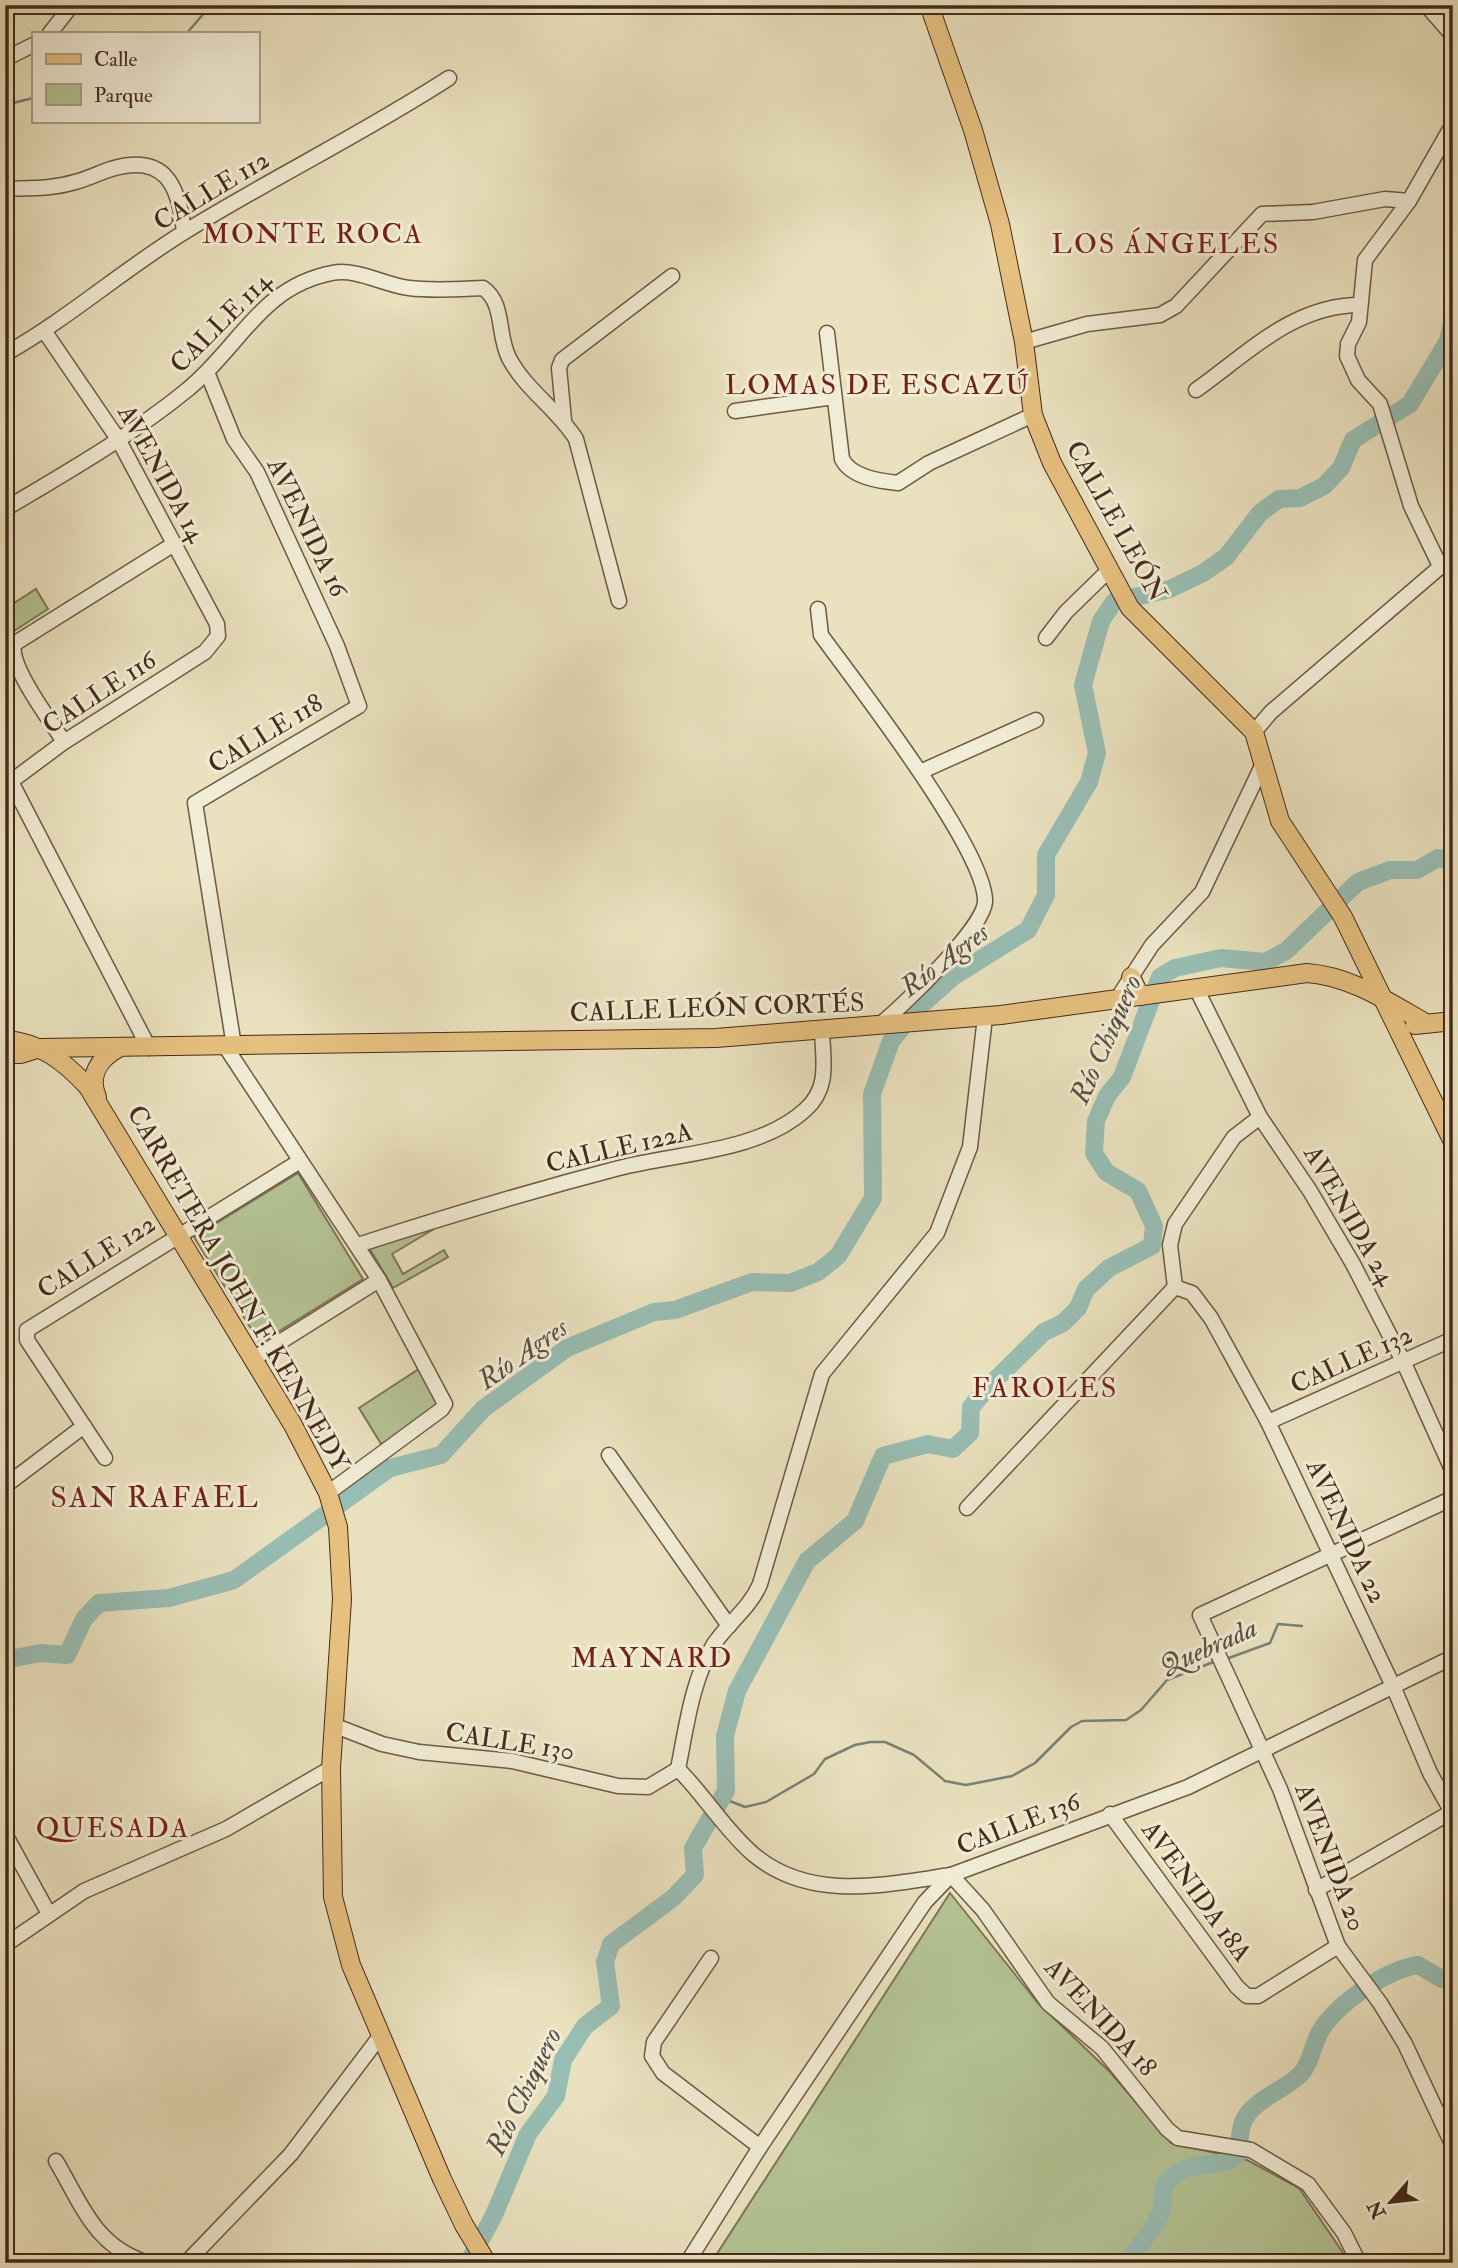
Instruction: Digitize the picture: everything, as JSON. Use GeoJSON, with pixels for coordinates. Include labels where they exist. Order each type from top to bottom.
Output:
{"type":"FeatureCollection","features":[{"type":"Feature","properties":{"kind":"main road","name":"CALLE LEÓN"},"geometry":{"type":"LineString","coordinates":[[929,5],[973,130],[1000,224],[1024,342],[1033,415],[1052,463],[1130,607],[1254,732]]}},
{"type":"Feature","properties":{"kind":"main road"},"geometry":{"type":"LineString","coordinates":[[1254,732],[1280,821],[1343,916],[1386,999],[1453,1142]]}},
{"type":"Feature","properties":{"kind":"main road","name":"CALLE LEÓN CORTÉS"},"geometry":{"type":"LineString","coordinates":[[13,1054],[40,1048],[117,1049],[412,1040],[716,1038],[985,1017],[1307,973],[1327,975],[1386,999],[1424,1022]]}},
{"type":"Feature","properties":{"kind":"main road"},"geometry":{"type":"LineString","coordinates":[[1357,987],[1370,981],[1373,974]]}},
{"type":"Feature","properties":{"kind":"main road"},"geometry":{"type":"LineString","coordinates":[[1131,977],[1148,995]]}},
{"type":"Feature","properties":{"kind":"main road"},"geometry":{"type":"LineString","coordinates":[[1405,1042],[1411,1028],[1424,1022],[1453,1021]]}},
{"type":"Feature","properties":{"kind":"main road","name":"CALLE LEÓN CORTÉS"},"geometry":{"type":"LineString","coordinates":[[5,1040],[21,1041],[40,1048]]}},
{"type":"Feature","properties":{"kind":"main road","name":"CARRETERA JOHN F. KENNEDY"},"geometry":{"type":"LineString","coordinates":[[40,1048],[74,1072],[100,1104],[311,1455],[330,1498],[338,1527],[342,1599],[331,1768],[333,1897],[351,1965],[464,2225],[487,2262]]}},
{"type":"Feature","properties":{"kind":"main road"},"geometry":{"type":"LineString","coordinates":[[100,1104],[94,1078],[98,1066],[117,1049]]}},
{"type":"Feature","properties":{"kind":"main road"},"geometry":{"type":"LineString","coordinates":[[13,1054],[74,1072]]}},
{"type":"Feature","properties":{"kind":"street"},"geometry":{"type":"LineString","coordinates":[[51,32],[72,5]]}},
{"type":"Feature","properties":{"kind":"street"},"geometry":{"type":"LineString","coordinates":[[1426,5],[1453,36]]}},
{"type":"Feature","properties":{"kind":"street"},"geometry":{"type":"LineString","coordinates":[[5,60],[32,46]]}},
{"type":"Feature","properties":{"kind":"street","name":"CALLE 112"},"geometry":{"type":"LineString","coordinates":[[5,354],[45,332],[184,232],[407,106],[449,78]]}},
{"type":"Feature","properties":{"kind":"street"},"geometry":{"type":"LineString","coordinates":[[1440,566],[1412,506],[1381,404],[1358,380],[1347,356],[1348,344],[1359,322],[1366,260],[1409,201],[1453,124]]}},
{"type":"Feature","properties":{"kind":"street"},"geometry":{"type":"LineString","coordinates":[[5,189],[51,187],[113,169],[139,165],[156,169],[175,186],[181,203],[184,232]]}},
{"type":"Feature","properties":{"kind":"street"},"geometry":{"type":"LineString","coordinates":[[1024,342],[1087,324],[1160,315],[1176,306],[1262,214],[1313,212],[1385,199],[1409,201]]}},
{"type":"Feature","properties":{"kind":"street","name":"CALLE 114"},"geometry":{"type":"LineString","coordinates":[[5,509],[118,439],[187,390],[207,372],[270,300],[294,284],[332,272],[345,271],[408,288],[483,288],[495,298],[508,357],[522,378],[564,419]]}},
{"type":"Feature","properties":{"kind":"street"},"geometry":{"type":"LineString","coordinates":[[619,601],[576,439],[564,419],[559,368],[562,360],[673,276]]}},
{"type":"Feature","properties":{"kind":"street"},"geometry":{"type":"LineString","coordinates":[[1196,390],[1269,333],[1338,305],[1360,305]]}},
{"type":"Feature","properties":{"kind":"street","name":"AVENIDA 14"},"geometry":{"type":"LineString","coordinates":[[45,332],[118,439],[217,624],[218,636],[213,645]]}},
{"type":"Feature","properties":{"kind":"street"},"geometry":{"type":"LineString","coordinates":[[827,333],[842,459],[847,468],[873,478],[898,483],[929,463],[1033,415]]}},
{"type":"Feature","properties":{"kind":"street","name":"AVENIDA 16"},"geometry":{"type":"LineString","coordinates":[[207,372],[234,439],[257,472],[331,633],[359,706]]}},
{"type":"Feature","properties":{"kind":"street"},"geometry":{"type":"LineString","coordinates":[[735,411],[834,397]]}},
{"type":"Feature","properties":{"kind":"street"},"geometry":{"type":"LineString","coordinates":[[64,742],[12,653],[14,644],[26,634],[174,544]]}},
{"type":"Feature","properties":{"kind":"street"},"geometry":{"type":"LineString","coordinates":[[1254,732],[1271,712],[1453,556]]}},
{"type":"Feature","properties":{"kind":"street"},"geometry":{"type":"LineString","coordinates":[[1046,638],[1066,612],[1108,570]]}},
{"type":"Feature","properties":{"kind":"street"},"geometry":{"type":"LineString","coordinates":[[818,609],[821,635],[920,772],[954,827],[982,886],[985,903],[979,920],[966,936],[884,1026]]}},
{"type":"Feature","properties":{"kind":"street","name":"CALLE 116"},"geometry":{"type":"LineString","coordinates":[[9,775],[213,645]]}},
{"type":"Feature","properties":{"kind":"street","name":"CALLE 118"},"geometry":{"type":"LineString","coordinates":[[229,1046],[195,803],[359,706]]}},
{"type":"Feature","properties":{"kind":"street"},"geometry":{"type":"LineString","coordinates":[[920,772],[1036,720]]}},
{"type":"Feature","properties":{"kind":"street"},"geometry":{"type":"LineString","coordinates":[[1117,999],[1152,945],[1202,892],[1262,766]]}},
{"type":"Feature","properties":{"kind":"street"},"geometry":{"type":"LineString","coordinates":[[9,775],[149,1048]]}},
{"type":"Feature","properties":{"kind":"street","name":"AVENIDA 24"},"geometry":{"type":"LineString","coordinates":[[1196,988],[1260,1118],[1336,1232],[1404,1363],[1453,1472]]}},
{"type":"Feature","properties":{"kind":"street"},"geometry":{"type":"LineString","coordinates":[[951,1875],[837,1887],[782,1875],[752,1853],[703,1794],[678,1769],[706,1658],[760,1584],[822,1374],[937,1233],[970,1147],[984,1046],[985,1017]]}},
{"type":"Feature","properties":{"kind":"street","name":"CALLE 122A"},"geometry":{"type":"LineString","coordinates":[[358,1245],[622,1167],[711,1150],[768,1133],[806,1110],[822,1090],[822,1031]]}},
{"type":"Feature","properties":{"kind":"street"},"geometry":{"type":"LineString","coordinates":[[229,1046],[300,1161],[358,1245],[445,1404],[330,1498]]}},
{"type":"Feature","properties":{"kind":"street"},"geometry":{"type":"LineString","coordinates":[[967,1508],[1175,1287],[1170,1245],[1175,1224],[1234,1137],[1260,1118]]}},
{"type":"Feature","properties":{"kind":"street","name":"CALLE 122"},"geometry":{"type":"LineString","coordinates":[[84,1426],[27,1340],[27,1330],[300,1161]]}},
{"type":"Feature","properties":{"kind":"street"},"geometry":{"type":"LineString","coordinates":[[253,1359],[379,1280]]}},
{"type":"Feature","properties":{"kind":"street","name":"AVENIDA 22"},"geometry":{"type":"LineString","coordinates":[[1175,1287],[1192,1293],[1211,1318],[1268,1422],[1393,1686],[1430,1773],[1452,1812]]}},
{"type":"Feature","properties":{"kind":"street","name":"CALLE 132"},"geometry":{"type":"LineString","coordinates":[[1268,1422],[1453,1339]]}},
{"type":"Feature","properties":{"kind":"street"},"geometry":{"type":"LineString","coordinates":[[5,1486],[84,1426],[105,1458]]}},
{"type":"Feature","properties":{"kind":"street"},"geometry":{"type":"LineString","coordinates":[[609,1455],[729,1626]]}},
{"type":"Feature","properties":{"kind":"street"},"geometry":{"type":"LineString","coordinates":[[1331,1554],[1453,1498]]}},
{"type":"Feature","properties":{"kind":"street","name":"AVENIDA 20"},"geometry":{"type":"LineString","coordinates":[[1331,1554],[1200,1615],[1261,1749],[1338,1946],[1380,2003],[1447,2113],[1453,2146]]}},
{"type":"Feature","properties":{"kind":"street","name":"CALLE 136"},"geometry":{"type":"LineString","coordinates":[[687,2263],[760,2147],[925,1902],[951,1875],[1188,1787],[1453,1657]]}},
{"type":"Feature","properties":{"kind":"street","name":"CALLE 130"},"geometry":{"type":"LineString","coordinates":[[333,1724],[382,1744],[419,1752],[512,1760],[618,1786],[648,1787],[678,1769]]}},
{"type":"Feature","properties":{"kind":"street"},"geometry":{"type":"LineString","coordinates":[[5,1945],[83,1891],[226,1829],[331,1768]]}},
{"type":"Feature","properties":{"kind":"street"},"geometry":{"type":"LineString","coordinates":[[1316,1890],[1452,1812]]}},
{"type":"Feature","properties":{"kind":"street","name":"AVENIDA 18A"},"geometry":{"type":"LineString","coordinates":[[1110,1814],[1237,1987],[1247,1996],[1258,1997],[1338,1946]]}},
{"type":"Feature","properties":{"kind":"street"},"geometry":{"type":"LineString","coordinates":[[5,1834],[49,1914]]}},
{"type":"Feature","properties":{"kind":"street","name":"AVENIDA 18"},"geometry":{"type":"LineString","coordinates":[[951,1875],[983,1910],[1048,2003],[1102,2048],[1167,2129],[1178,2138],[1251,2150],[1308,2184],[1333,2216],[1359,2263]]}},
{"type":"Feature","properties":{"kind":"street"},"geometry":{"type":"LineString","coordinates":[[911,1881],[921,1890],[925,1902]]}},
{"type":"Feature","properties":{"kind":"street"},"geometry":{"type":"LineString","coordinates":[[710,1958],[654,2042],[652,2056],[663,2073],[760,2147]]}},
{"type":"Feature","properties":{"kind":"street"},"geometry":{"type":"LineString","coordinates":[[186,2263],[291,2154],[381,2035]]}},
{"type":"Feature","properties":{"kind":"street"},"geometry":{"type":"LineString","coordinates":[[56,2161],[109,2244],[124,2255],[148,2263]]}},
{"type":"Feature","properties":{"kind":"green space"},"geometry":{"type":"Polygon","coordinates":[[[36,589],[48,609],[14,631],[5,618],[5,609],[36,589]]]}},
{"type":"Feature","properties":{"kind":"green space"},"geometry":{"type":"Polygon","coordinates":[[[298,1173],[363,1279],[260,1343],[194,1237],[298,1173]]]}},
{"type":"Feature","properties":{"kind":"green space"},"geometry":{"type":"Polygon","coordinates":[[[434,1229],[392,1254],[403,1274],[444,1250],[448,1257],[393,1288],[368,1246],[434,1229]]]}},
{"type":"Feature","properties":{"kind":"green space"},"geometry":{"type":"Polygon","coordinates":[[[422,1367],[442,1404],[383,1447],[359,1408],[422,1367]]]}},
{"type":"Feature","properties":{"kind":"green space"},"geometry":{"type":"Polygon","coordinates":[[[950,1893],[1038,2003],[1110,2072],[1171,2143],[1247,2160],[1299,2188],[1350,2263],[711,2263],[950,1893]]]}},
{"type":"Feature","properties":{"kind":"waterway"},"geometry":{"type":"LineString","coordinates":[[188,32],[211,5]]}},
{"type":"Feature","properties":{"kind":"waterway"},"geometry":{"type":"LineString","coordinates":[[5,105],[32,98]]}},
{"type":"Feature","properties":{"kind":"waterway","name":"Río Agres"},"geometry":{"type":"LineString","coordinates":[[5,1660],[40,1653],[67,1655],[84,1619],[99,1603],[169,1598],[234,1580],[390,1468],[441,1455],[483,1409],[567,1348],[654,1312],[675,1310],[752,1282],[790,1283],[818,1272],[838,1256],[873,1198],[872,1094],[891,1041],[918,1008],[954,976],[1028,930],[1046,895],[1046,855],[1089,782],[1097,753],[1083,685],[1101,621],[1114,602],[1170,589],[1203,573],[1226,557],[1260,513],[1279,499],[1300,498],[1324,486],[1341,468],[1353,440],[1410,404],[1448,341],[1453,319]]}},
{"type":"Feature","properties":{"kind":"waterway","name":"Río Chiquero"},"geometry":{"type":"LineString","coordinates":[[468,2263],[494,2215],[528,2134],[556,2096],[563,2060],[585,2026],[611,2006],[605,1962],[611,1944],[673,1898],[695,1875],[693,1848],[726,1791],[725,1736],[737,1691],[807,1561],[855,1521],[883,1456],[928,1444],[953,1449],[970,1433],[971,1407],[991,1384],[1044,1332],[1063,1323],[1078,1308],[1086,1289],[1109,1268],[1152,1246],[1154,1226],[1138,1191],[1106,1172],[1094,1153],[1096,1121],[1107,1096],[1122,1077],[1160,977],[1175,968],[1221,958],[1265,962],[1286,951],[1358,882],[1390,870],[1417,870],[1438,858],[1453,861]]}},
{"type":"Feature","properties":{"kind":"waterway","name":"Quebrada"},"geometry":{"type":"LineString","coordinates":[[1226,1659],[1270,1643],[1278,1624],[1302,1626]]}},
{"type":"Feature","properties":{"kind":"waterway","name":"Quebrada"},"geometry":{"type":"LineString","coordinates":[[722,1798],[745,1807],[766,1802],[814,1774],[825,1759],[855,1745],[870,1742],[885,1742],[914,1755],[945,1781],[966,1785],[1012,1776],[1035,1763],[1071,1727],[1082,1721],[1126,1720],[1141,1710],[1167,1680],[1216,1661]]}},
{"type":"Feature","properties":{"kind":"waterway"},"geometry":{"type":"LineString","coordinates":[[1127,2263],[1159,2217],[1167,2181],[1188,2168],[1225,2162],[1238,2154],[1242,2126],[1247,2114],[1261,2101],[1301,2074],[1321,2030],[1351,1998],[1392,1973],[1418,1965],[1442,1979],[1453,1978]]}},
{"type":"Feature","properties":{"kind":"district","name":"MONTE ROCA"},"geometry":{"type":"Point","coordinates":[313,233]}},
{"type":"Feature","properties":{"kind":"district","name":"LOS ÁNGELES"},"geometry":{"type":"Point","coordinates":[1166,243]}},
{"type":"Feature","properties":{"kind":"district","name":"LOMAS DE ESCAZÚ"},"geometry":{"type":"Point","coordinates":[878,384]}},
{"type":"Feature","properties":{"kind":"district","name":"FAROLES"},"geometry":{"type":"Point","coordinates":[1045,1387]}},
{"type":"Feature","properties":{"kind":"district","name":"SAN RAFAEL"},"geometry":{"type":"Point","coordinates":[155,1497]}},
{"type":"Feature","properties":{"kind":"district","name":"MAYNARD"},"geometry":{"type":"Point","coordinates":[652,1657]}},
{"type":"Feature","properties":{"kind":"district","name":"QUESADA"},"geometry":{"type":"Point","coordinates":[113,1827]}}]}
